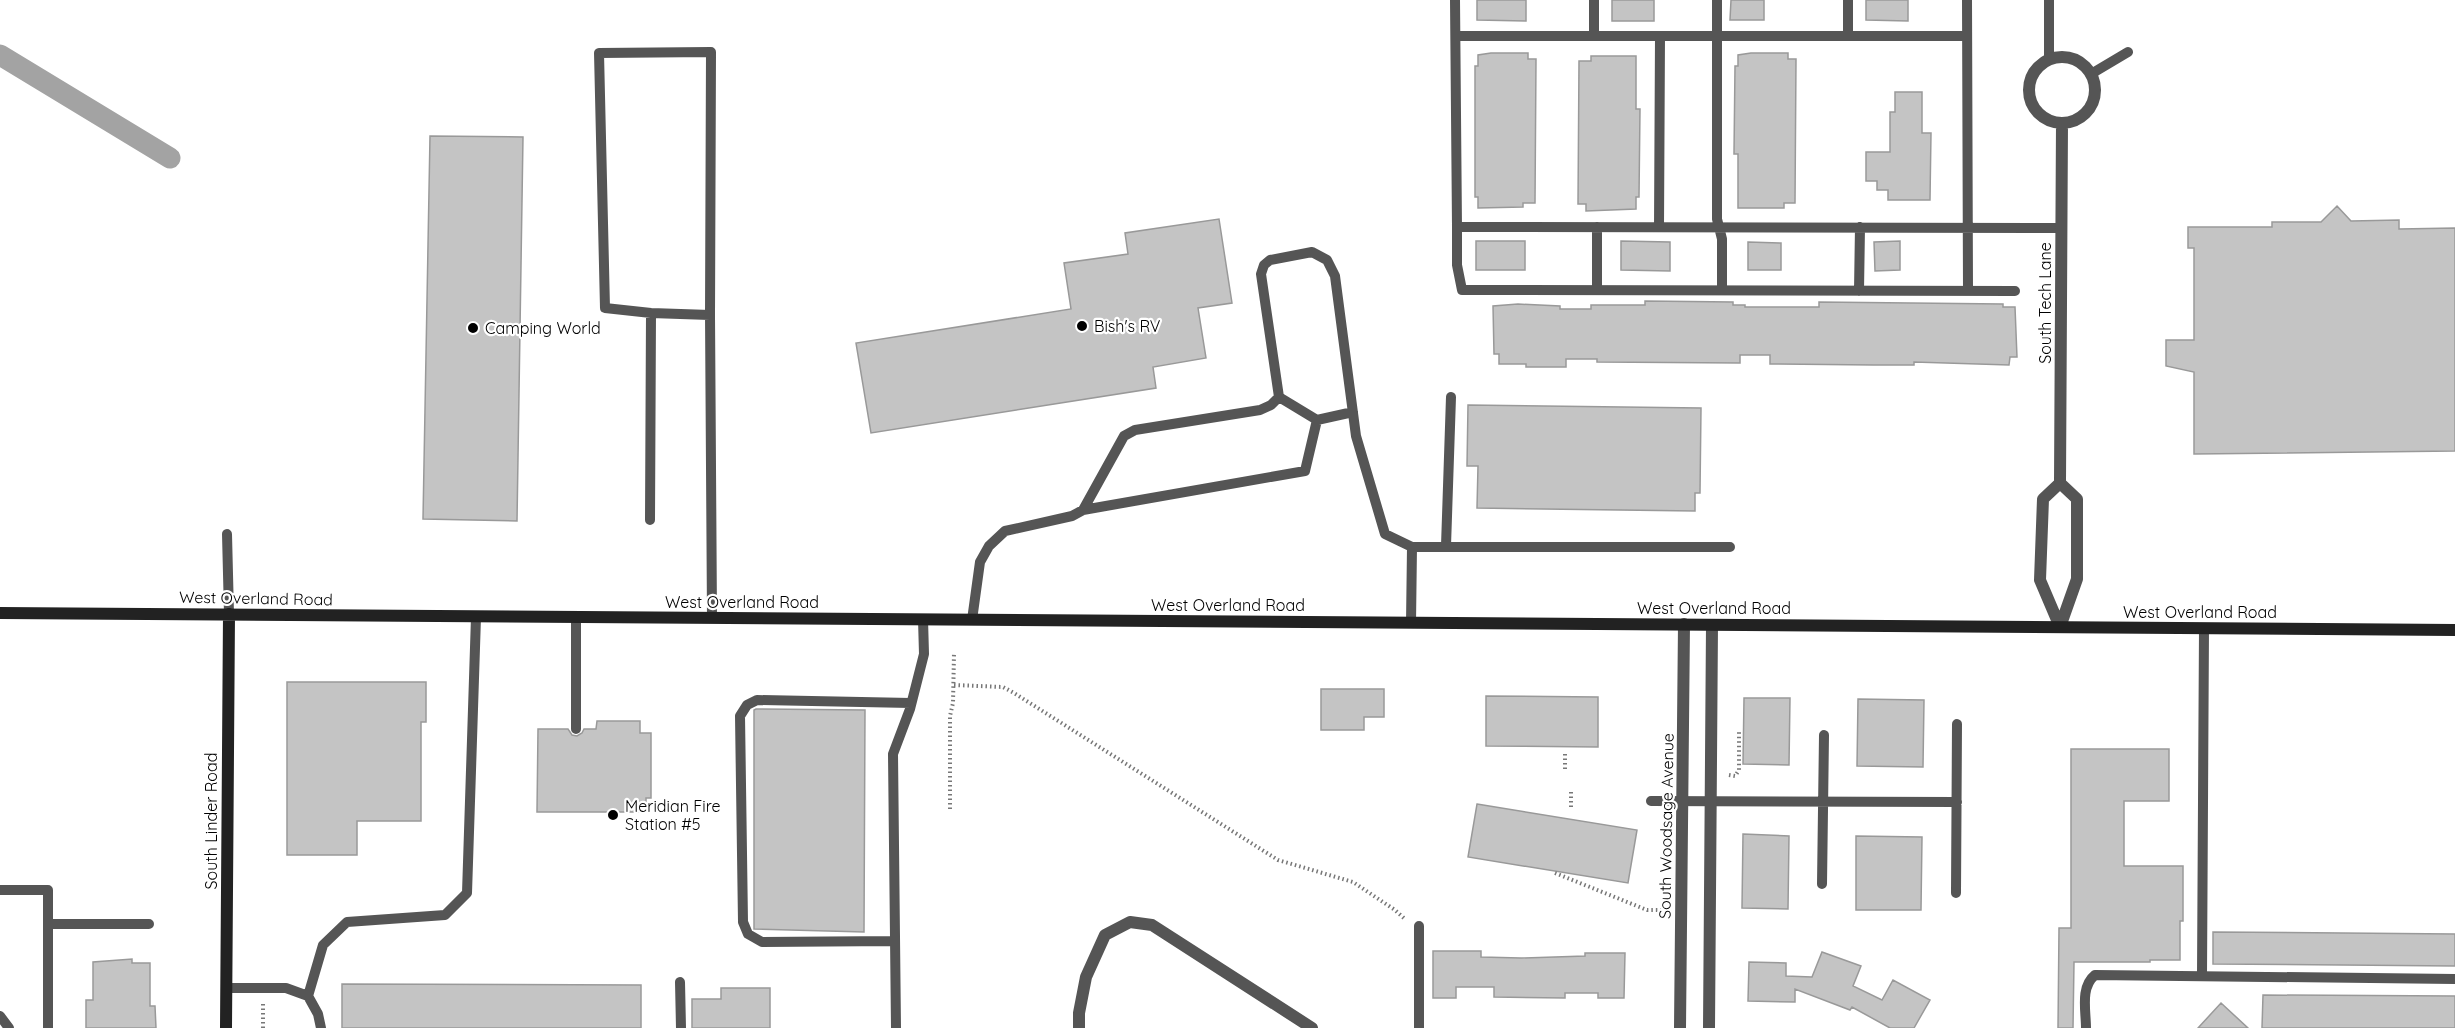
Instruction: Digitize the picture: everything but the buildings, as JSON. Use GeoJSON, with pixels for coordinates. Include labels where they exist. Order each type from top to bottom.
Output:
{"type":"FeatureCollection","features":[{"type":"Feature","properties":{"kind":"street"},"geometry":{"type":"LineString","coordinates":[[2068,58],[2077,61],[2091,74],[2094,96],[2083,116],[2062,123],[2050,121],[2040,116],[2033,107],[2029,97],[2032,74],[2049,60],[2068,58]]}},
{"type":"Feature","properties":{"kind":"street","name":"South Tech Lane"},"geometry":{"type":"LineString","coordinates":[[2060,483],[2062,123]]}},
{"type":"Feature","properties":{"kind":"street"},"geometry":{"type":"LineString","coordinates":[[2060,483],[2077,499],[2077,579],[2060,627],[2040,580],[2043,499],[2060,483]]}},
{"type":"Feature","properties":{"kind":"street","name":"West Overland Road"},"geometry":{"type":"LineString","coordinates":[[0,613],[2455,630]]}},
{"type":"Feature","properties":{"kind":"street","name":"South Linder Road"},"geometry":{"type":"LineString","coordinates":[[226,1028],[229,614]]}},
{"type":"Feature","properties":{"kind":"street","name":"South Woodsage Avenue"},"geometry":{"type":"LineString","coordinates":[[1680,1028],[1684,624]]}},
{"type":"Feature","properties":{"kind":"street"},"geometry":{"type":"LineString","coordinates":[[1710,1028],[1712,625]]}},
{"type":"Feature","properties":{"kind":"street"},"geometry":{"type":"LineString","coordinates":[[1078,1028],[1078,1013],[1086,977],[1105,935],[1130,922],[1152,925],[1312,1028]]}},
{"type":"Feature","properties":{"kind":"lane"},"geometry":{"type":"LineString","coordinates":[[1455,0],[1456,227],[1462,290],[2015,291]]}},
{"type":"Feature","properties":{"kind":"lane"},"geometry":{"type":"LineString","coordinates":[[1594,0],[1594,36]]}},
{"type":"Feature","properties":{"kind":"lane"},"geometry":{"type":"LineString","coordinates":[[1717,0],[1717,219],[1722,239],[1722,290]]}},
{"type":"Feature","properties":{"kind":"lane"},"geometry":{"type":"LineString","coordinates":[[1848,0],[1848,36]]}},
{"type":"Feature","properties":{"kind":"lane"},"geometry":{"type":"LineString","coordinates":[[1967,0],[1968,291]]}},
{"type":"Feature","properties":{"kind":"lane"},"geometry":{"type":"LineString","coordinates":[[2049,0],[2049,60]]}},
{"type":"Feature","properties":{"kind":"lane"},"geometry":{"type":"LineString","coordinates":[[1456,36],[1967,36]]}},
{"type":"Feature","properties":{"kind":"lane"},"geometry":{"type":"LineString","coordinates":[[1659,227],[1660,36]]}},
{"type":"Feature","properties":{"kind":"lane"},"geometry":{"type":"LineString","coordinates":[[710,315],[651,313],[605,308],[599,53],[711,52],[712,618]]}},
{"type":"Feature","properties":{"kind":"lane"},"geometry":{"type":"LineString","coordinates":[[2091,74],[2128,52]]}},
{"type":"Feature","properties":{"kind":"lane"},"geometry":{"type":"LineString","coordinates":[[1456,227],[2061,228]]}},
{"type":"Feature","properties":{"kind":"lane"},"geometry":{"type":"LineString","coordinates":[[1597,290],[1598,227]]}},
{"type":"Feature","properties":{"kind":"lane"},"geometry":{"type":"LineString","coordinates":[[1859,291],[1860,227]]}},
{"type":"Feature","properties":{"kind":"lane"},"geometry":{"type":"LineString","coordinates":[[1279,397],[1261,274],[1264,265],[1270,260],[1312,252],[1327,260],[1335,276],[1356,436],[1385,534],[1412,547],[1730,547]]}},
{"type":"Feature","properties":{"kind":"lane"},"geometry":{"type":"LineString","coordinates":[[650,520],[651,313]]}},
{"type":"Feature","properties":{"kind":"lane"},"geometry":{"type":"LineString","coordinates":[[1279,397],[1317,420],[1353,412]]}},
{"type":"Feature","properties":{"kind":"lane"},"geometry":{"type":"LineString","coordinates":[[1083,510],[1124,436],[1136,430],[1260,410],[1271,405],[1279,397]]}},
{"type":"Feature","properties":{"kind":"lane"},"geometry":{"type":"LineString","coordinates":[[1446,546],[1451,397]]}},
{"type":"Feature","properties":{"kind":"lane"},"geometry":{"type":"LineString","coordinates":[[972,620],[980,562],[989,546],[1005,531],[1072,516],[1083,510],[1305,471],[1317,420]]}},
{"type":"Feature","properties":{"kind":"lane"},"geometry":{"type":"LineString","coordinates":[[227,534],[229,614]]}},
{"type":"Feature","properties":{"kind":"lane"},"geometry":{"type":"LineString","coordinates":[[1410,623],[1412,547]]}},
{"type":"Feature","properties":{"kind":"lane"},"geometry":{"type":"LineString","coordinates":[[308,996],[323,945],[347,922],[446,915],[467,893],[476,617]]}},
{"type":"Feature","properties":{"kind":"lane"},"geometry":{"type":"LineString","coordinates":[[576,617],[576,729]]}},
{"type":"Feature","properties":{"kind":"lane"},"geometry":{"type":"LineString","coordinates":[[896,1028],[893,754],[911,703],[924,654],[923,619]]}},
{"type":"Feature","properties":{"kind":"lane"},"geometry":{"type":"LineString","coordinates":[[2202,976],[2204,628]]}},
{"type":"Feature","properties":{"kind":"lane"},"geometry":{"type":"LineString","coordinates":[[895,941],[762,942],[748,934],[742,922],[740,716],[747,705],[757,700],[911,703]]}},
{"type":"Feature","properties":{"kind":"lane"},"geometry":{"type":"LineString","coordinates":[[1956,892],[1958,724]]}},
{"type":"Feature","properties":{"kind":"lane"},"geometry":{"type":"LineString","coordinates":[[1822,884],[1825,802],[1824,735]]}},
{"type":"Feature","properties":{"kind":"lane"},"geometry":{"type":"LineString","coordinates":[[1651,801],[1958,802]]}},
{"type":"Feature","properties":{"kind":"lane"},"geometry":{"type":"LineString","coordinates":[[0,890],[48,890],[48,1028]]}},
{"type":"Feature","properties":{"kind":"lane"},"geometry":{"type":"LineString","coordinates":[[48,924],[149,924]]}},
{"type":"Feature","properties":{"kind":"lane"},"geometry":{"type":"LineString","coordinates":[[1419,926],[1419,1028]]}},
{"type":"Feature","properties":{"kind":"lane"},"geometry":{"type":"LineString","coordinates":[[2086,1028],[2086,990],[2089,980],[2095,975],[2455,979]]}},
{"type":"Feature","properties":{"kind":"lane"},"geometry":{"type":"LineString","coordinates":[[680,982],[681,1028]]}},
{"type":"Feature","properties":{"kind":"lane"},"geometry":{"type":"LineString","coordinates":[[226,988],[286,988],[308,996],[318,1014],[321,1028]]}},
{"type":"Feature","properties":{"kind":"lane"},"geometry":{"type":"LineString","coordinates":[[0,1016],[9,1028]]}},
{"type":"Feature","properties":{"kind":"path"},"geometry":{"type":"LineString","coordinates":[[950,809],[950,716],[954,685],[954,653]]}},
{"type":"Feature","properties":{"kind":"path"},"geometry":{"type":"LineString","coordinates":[[954,685],[1003,687],[1278,860],[1353,882],[1395,910],[1407,921],[1419,926]]}},
{"type":"Feature","properties":{"kind":"path"},"geometry":{"type":"LineString","coordinates":[[1729,775],[1735,776],[1739,770],[1739,730]]}},
{"type":"Feature","properties":{"kind":"path"},"geometry":{"type":"LineString","coordinates":[[1565,754],[1565,770]]}},
{"type":"Feature","properties":{"kind":"path"},"geometry":{"type":"LineString","coordinates":[[1571,792],[1571,808]]}},
{"type":"Feature","properties":{"kind":"path"},"geometry":{"type":"LineString","coordinates":[[1555,873],[1647,910],[1663,910]]}},
{"type":"Feature","properties":{"kind":"path"},"geometry":{"type":"LineString","coordinates":[[263,1001],[263,1028]]}},
{"type":"Feature","properties":{"kind":"waterway"},"geometry":{"type":"LineString","coordinates":[[0,55],[170,158]]}},
{"type":"Feature","properties":{"kind":"place","name":"Bish's RV"},"geometry":{"type":"Point","coordinates":[1082,326]}},
{"type":"Feature","properties":{"kind":"place","name":"Camping World"},"geometry":{"type":"Point","coordinates":[473,328]}},
{"type":"Feature","properties":{"kind":"place","name":"Meridian Fire Station #5"},"geometry":{"type":"Point","coordinates":[613,815]}}]}
